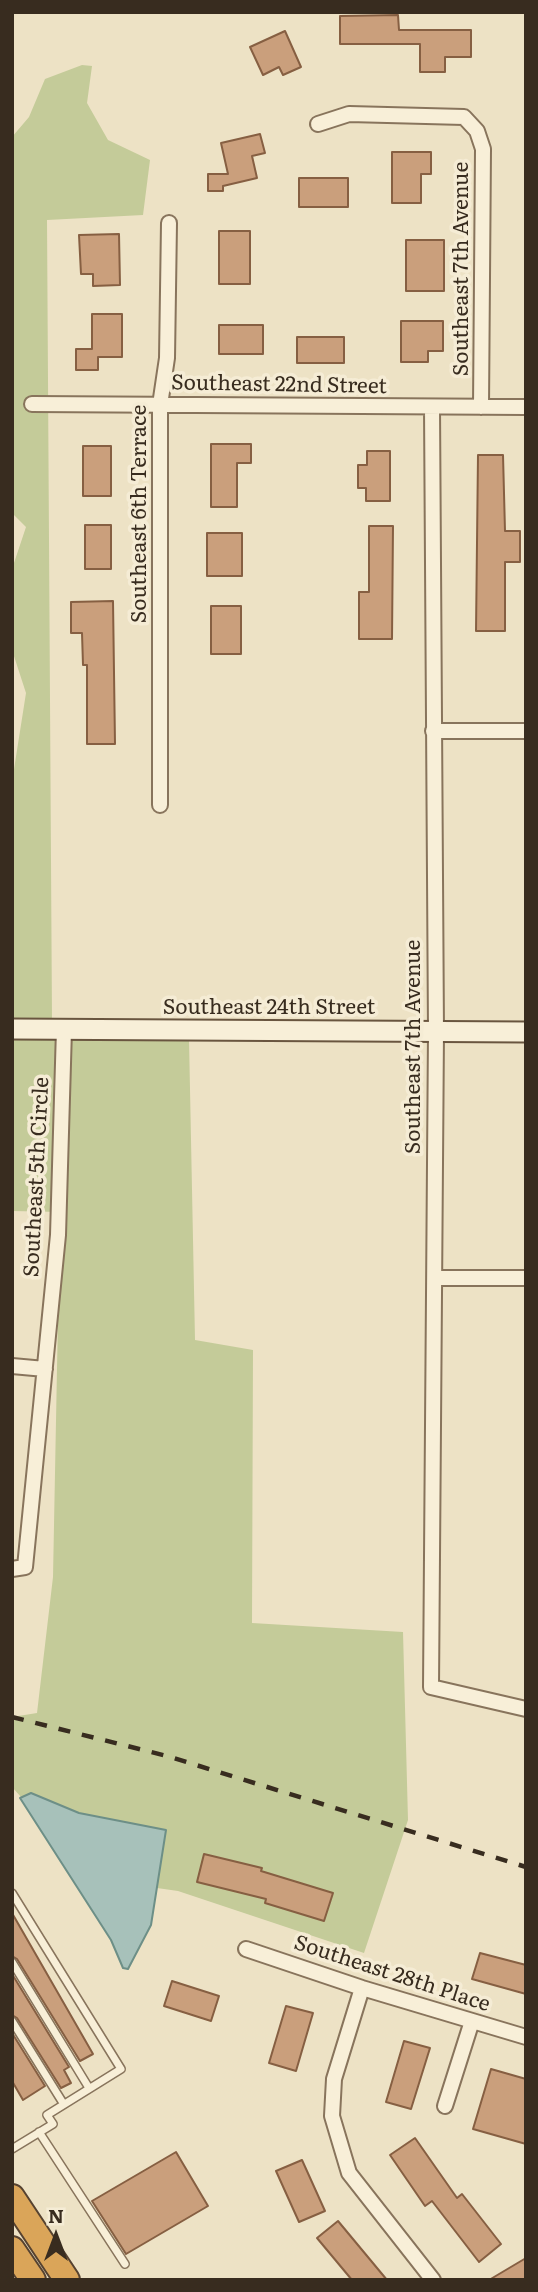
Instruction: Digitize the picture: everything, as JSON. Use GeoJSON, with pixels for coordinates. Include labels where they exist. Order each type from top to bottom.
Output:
{"type":"FeatureCollection","features":[{"type":"Feature","properties":{"kind":"highway"},"geometry":{"type":"LineString","coordinates":[[12,2197],[67,2280]]}},
{"type":"Feature","properties":{"kind":"highway"},"geometry":{"type":"LineString","coordinates":[[12,2249],[33,2280]]}},
{"type":"Feature","properties":{"kind":"street","name":"Southeast 7th Avenue"},"geometry":{"type":"LineString","coordinates":[[318,124],[349,114],[464,117],[477,131],[483,149],[481,407]]}},
{"type":"Feature","properties":{"kind":"street","name":"Southeast 6th Terrace"},"geometry":{"type":"LineString","coordinates":[[160,805],[160,405],[167,358],[169,223]]}},
{"type":"Feature","properties":{"kind":"street","name":"Southeast 22nd Street"},"geometry":{"type":"LineString","coordinates":[[32,404],[526,408]]}},
{"type":"Feature","properties":{"kind":"street","name":"Southeast 7th Avenue"},"geometry":{"type":"LineString","coordinates":[[432,407],[436,1032],[431,1687],[526,1709]]}},
{"type":"Feature","properties":{"kind":"street"},"geometry":{"type":"LineString","coordinates":[[433,731],[526,731]]}},
{"type":"Feature","properties":{"kind":"street","name":"Southeast 24th Street"},"geometry":{"type":"LineString","coordinates":[[12,1029],[526,1032]]}},
{"type":"Feature","properties":{"kind":"street","name":"Southeast 5th Circle"},"geometry":{"type":"LineString","coordinates":[[12,1569],[25,1567],[58,1235],[64,1029]]}},
{"type":"Feature","properties":{"kind":"street"},"geometry":{"type":"LineString","coordinates":[[435,1278],[526,1278]]}},
{"type":"Feature","properties":{"kind":"street"},"geometry":{"type":"LineString","coordinates":[[12,1366],[45,1369]]}},
{"type":"Feature","properties":{"kind":"street","name":"Southeast 28th Place"},"geometry":{"type":"LineString","coordinates":[[246,1949],[362,1988],[526,2037]]}},
{"type":"Feature","properties":{"kind":"street"},"geometry":{"type":"LineString","coordinates":[[362,1988],[334,2079],[332,2116],[349,2173],[433,2280]]}},
{"type":"Feature","properties":{"kind":"street"},"geometry":{"type":"LineString","coordinates":[[445,2106],[472,2021]]}},
{"type":"Feature","properties":{"kind":"lane"},"geometry":{"type":"LineString","coordinates":[[12,1893],[121,2069],[63,2103],[47,2115],[53,2124],[12,2149]]}},
{"type":"Feature","properties":{"kind":"lane"},"geometry":{"type":"LineString","coordinates":[[12,1962],[89,2088]]}},
{"type":"Feature","properties":{"kind":"lane"},"geometry":{"type":"LineString","coordinates":[[12,2021],[63,2103]]}},
{"type":"Feature","properties":{"kind":"lane"},"geometry":{"type":"LineString","coordinates":[[39,2132],[125,2264]]}},
{"type":"Feature","properties":{"kind":"green space"},"geometry":{"type":"Polygon","coordinates":[[[82,65],[92,66],[87,103],[108,140],[150,160],[143,215],[47,220],[52,1020],[12,1020],[12,782],[26,693],[12,650],[12,569],[26,527],[12,513],[12,137],[29,117],[45,79],[82,65]]]}},
{"type":"Feature","properties":{"kind":"green space"},"geometry":{"type":"Polygon","coordinates":[[[12,1038],[189,1039],[195,1340],[253,1350],[252,1623],[403,1632],[408,1820],[364,1953],[178,1891],[157,1888],[165,1830],[79,1813],[31,1793],[21,1797],[12,1787],[12,1717],[37,1713],[53,1577],[60,1212],[12,1211],[12,1038]]]}},
{"type":"Feature","properties":{"kind":"water"},"geometry":{"type":"Polygon","coordinates":[[[31,1793],[79,1813],[166,1830],[151,1925],[128,1969],[123,1968],[111,1940],[20,1798],[31,1793]]]}},
{"type":"Feature","properties":{"kind":"building"},"geometry":{"type":"Polygon","coordinates":[[[398,15],[399,30],[471,30],[471,57],[445,57],[445,72],[420,72],[420,44],[340,44],[340,16],[398,15]]]}},
{"type":"Feature","properties":{"kind":"building"},"geometry":{"type":"Polygon","coordinates":[[[285,31],[301,67],[283,75],[279,67],[263,75],[250,47],[285,31]]]}},
{"type":"Feature","properties":{"kind":"building"},"geometry":{"type":"Polygon","coordinates":[[[260,134],[265,153],[252,156],[257,178],[223,186],[223,191],[208,191],[208,174],[228,174],[221,143],[260,134]]]}},
{"type":"Feature","properties":{"kind":"building"},"geometry":{"type":"Polygon","coordinates":[[[392,152],[431,152],[431,174],[421,174],[421,203],[392,203],[392,152]]]}},
{"type":"Feature","properties":{"kind":"building"},"geometry":{"type":"Polygon","coordinates":[[[299,178],[348,178],[348,207],[299,207],[299,178]]]}},
{"type":"Feature","properties":{"kind":"building"},"geometry":{"type":"Polygon","coordinates":[[[219,231],[250,231],[250,284],[219,284],[219,231]]]}},
{"type":"Feature","properties":{"kind":"building"},"geometry":{"type":"Polygon","coordinates":[[[119,234],[120,285],[93,286],[93,274],[81,274],[79,235],[119,234]]]}},
{"type":"Feature","properties":{"kind":"building"},"geometry":{"type":"Polygon","coordinates":[[[406,240],[444,240],[444,291],[406,291],[406,240]]]}},
{"type":"Feature","properties":{"kind":"building"},"geometry":{"type":"Polygon","coordinates":[[[92,314],[122,314],[122,357],[98,357],[98,370],[76,370],[76,349],[92,349],[92,314]]]}},
{"type":"Feature","properties":{"kind":"building"},"geometry":{"type":"Polygon","coordinates":[[[401,321],[443,321],[443,351],[428,351],[428,362],[401,362],[401,321]]]}},
{"type":"Feature","properties":{"kind":"building"},"geometry":{"type":"Polygon","coordinates":[[[219,325],[263,325],[263,354],[219,354],[219,325]]]}},
{"type":"Feature","properties":{"kind":"building"},"geometry":{"type":"Polygon","coordinates":[[[297,337],[344,337],[344,363],[297,363],[297,337]]]}},
{"type":"Feature","properties":{"kind":"building"},"geometry":{"type":"Polygon","coordinates":[[[211,444],[251,444],[251,463],[237,463],[237,507],[211,507],[211,444]]]}},
{"type":"Feature","properties":{"kind":"building"},"geometry":{"type":"Polygon","coordinates":[[[83,446],[111,446],[111,496],[83,496],[83,446]]]}},
{"type":"Feature","properties":{"kind":"building"},"geometry":{"type":"Polygon","coordinates":[[[367,451],[390,451],[390,501],[366,501],[366,488],[358,488],[358,465],[367,465],[367,451]]]}},
{"type":"Feature","properties":{"kind":"building"},"geometry":{"type":"Polygon","coordinates":[[[478,455],[503,455],[505,531],[520,531],[520,562],[505,562],[505,631],[476,631],[478,455]]]}},
{"type":"Feature","properties":{"kind":"building"},"geometry":{"type":"Polygon","coordinates":[[[85,525],[111,525],[111,569],[85,569],[85,525]]]}},
{"type":"Feature","properties":{"kind":"building"},"geometry":{"type":"Polygon","coordinates":[[[369,526],[393,526],[392,639],[359,639],[359,592],[369,592],[369,526]]]}},
{"type":"Feature","properties":{"kind":"building"},"geometry":{"type":"Polygon","coordinates":[[[207,533],[242,533],[242,576],[207,576],[207,533]]]}},
{"type":"Feature","properties":{"kind":"building"},"geometry":{"type":"Polygon","coordinates":[[[113,601],[115,744],[87,744],[87,665],[83,665],[82,633],[71,633],[71,602],[113,601]]]}},
{"type":"Feature","properties":{"kind":"building"},"geometry":{"type":"Polygon","coordinates":[[[211,606],[241,606],[241,654],[211,654],[211,606]]]}},
{"type":"Feature","properties":{"kind":"building"},"geometry":{"type":"Polygon","coordinates":[[[204,1854],[262,1868],[261,1871],[333,1893],[324,1921],[265,1903],[266,1899],[197,1882],[204,1854]]]}},
{"type":"Feature","properties":{"kind":"building"},"geometry":{"type":"Polygon","coordinates":[[[12,1913],[93,2054],[80,2061],[17,1959],[12,1956],[12,1913]]]}},
{"type":"Feature","properties":{"kind":"building"},"geometry":{"type":"Polygon","coordinates":[[[480,1953],[526,1965],[526,1994],[472,1979],[480,1953]]]}},
{"type":"Feature","properties":{"kind":"building"},"geometry":{"type":"Polygon","coordinates":[[[12,1974],[69,2067],[64,2070],[71,2083],[61,2088],[17,2018],[12,2015],[12,1974]]]}},
{"type":"Feature","properties":{"kind":"building"},"geometry":{"type":"Polygon","coordinates":[[[172,1981],[219,1996],[211,2021],[164,2006],[172,1981]]]}},
{"type":"Feature","properties":{"kind":"building"},"geometry":{"type":"Polygon","coordinates":[[[286,2006],[313,2013],[296,2071],[269,2063],[286,2006]]]}},
{"type":"Feature","properties":{"kind":"building"},"geometry":{"type":"Polygon","coordinates":[[[12,2033],[45,2086],[23,2100],[12,2081],[12,2033]]]}},
{"type":"Feature","properties":{"kind":"building"},"geometry":{"type":"Polygon","coordinates":[[[404,2041],[430,2048],[411,2109],[386,2102],[404,2041]]]}},
{"type":"Feature","properties":{"kind":"building"},"geometry":{"type":"Polygon","coordinates":[[[491,2069],[526,2079],[526,2144],[473,2129],[491,2069]]]}},
{"type":"Feature","properties":{"kind":"building"},"geometry":{"type":"Polygon","coordinates":[[[415,2138],[457,2198],[462,2194],[501,2244],[479,2262],[432,2201],[425,2206],[390,2155],[415,2138]]]}},
{"type":"Feature","properties":{"kind":"building"},"geometry":{"type":"Polygon","coordinates":[[[176,2152],[208,2206],[126,2254],[92,2201],[176,2152]]]}},
{"type":"Feature","properties":{"kind":"building"},"geometry":{"type":"Polygon","coordinates":[[[302,2160],[325,2211],[299,2222],[276,2171],[302,2160]]]}},
{"type":"Feature","properties":{"kind":"building"},"geometry":{"type":"Polygon","coordinates":[[[338,2221],[387,2280],[352,2280],[317,2238],[338,2221]]]}},
{"type":"Feature","properties":{"kind":"building"},"geometry":{"type":"Polygon","coordinates":[[[526,2258],[526,2280],[489,2280],[526,2258]]]}},
{"type":"Feature","properties":{"kind":"railway"},"geometry":{"type":"LineString","coordinates":[[12,1717],[167,1756],[526,1867]]}}]}
